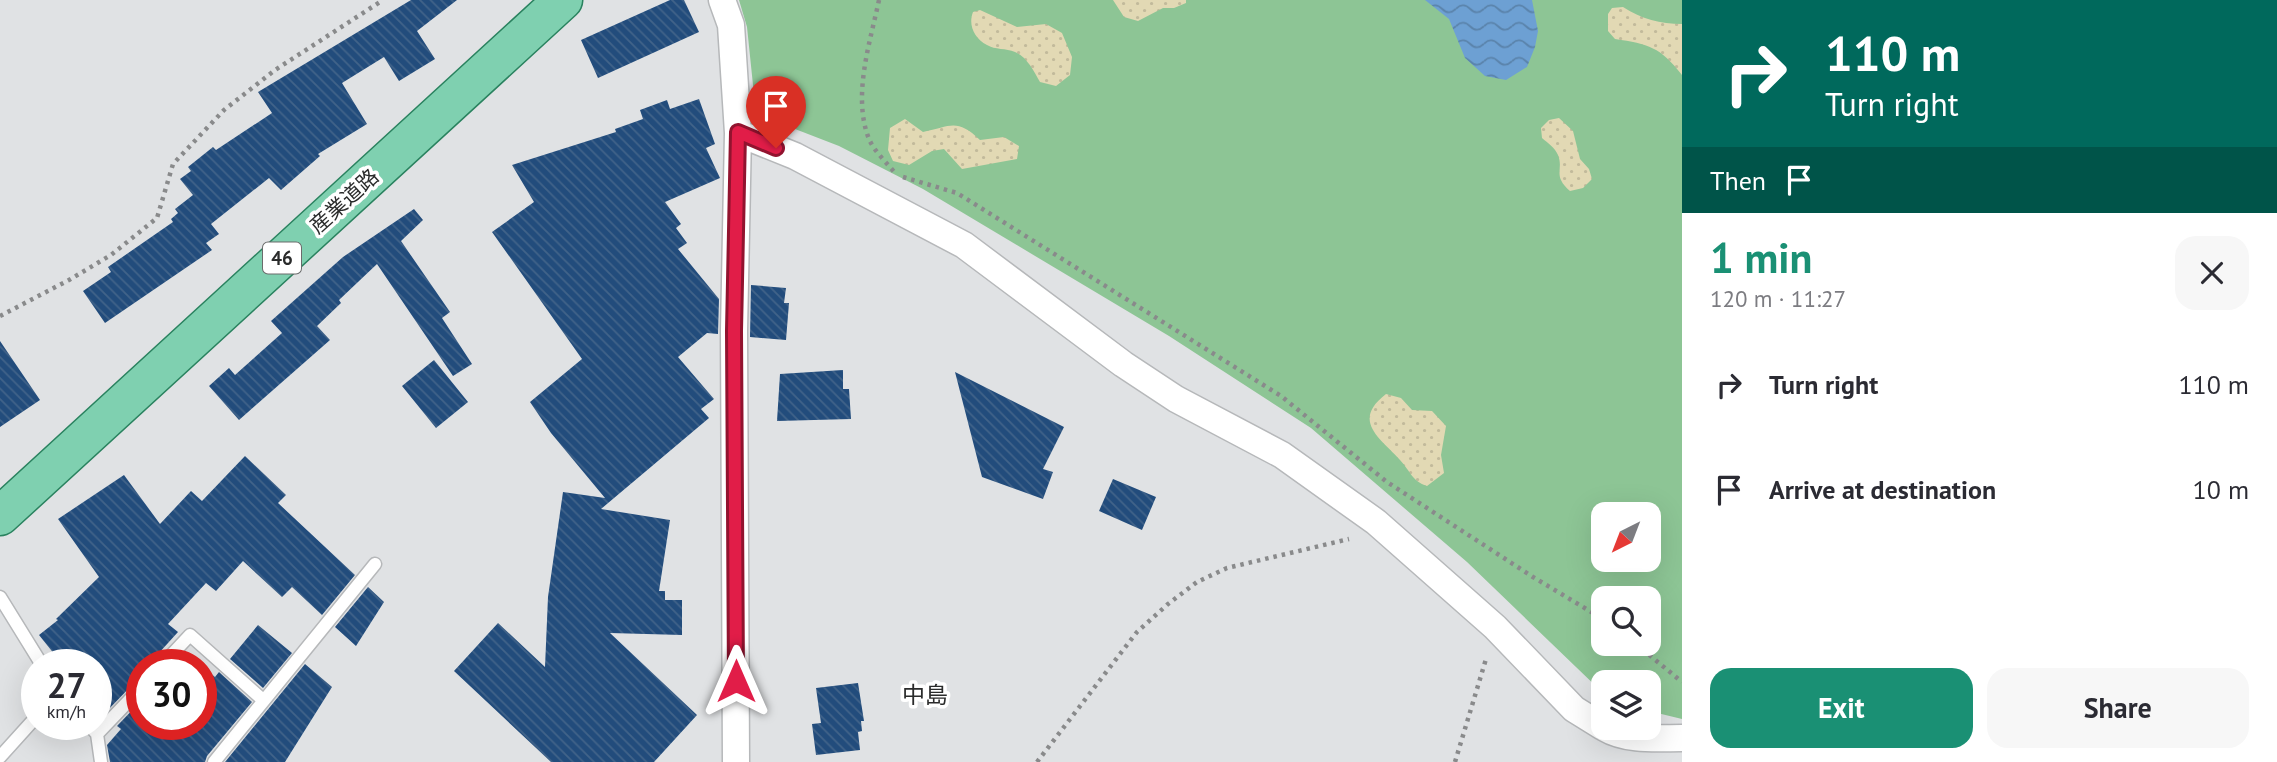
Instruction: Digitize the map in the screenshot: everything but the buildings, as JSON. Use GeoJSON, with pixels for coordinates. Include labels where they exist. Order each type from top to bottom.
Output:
{"type":"FeatureCollection","features":[{"type":"Feature","properties":{"kind":"main road","name":"産業道路"},"geometry":{"type":"LineString","coordinates":[[0,516],[564,0]]}},
{"type":"Feature","properties":{"kind":"street"},"geometry":{"type":"LineString","coordinates":[[722,0],[731,25],[738,132],[734,331],[736,762]]}},
{"type":"Feature","properties":{"kind":"street"},"geometry":{"type":"LineString","coordinates":[[738,132],[795,156],[964,245],[1175,399],[1282,455],[1376,522],[1495,627],[1574,709],[1591,719]]}},
{"type":"Feature","properties":{"kind":"street"},"geometry":{"type":"LineString","coordinates":[[1661,739],[1682,738]]}},
{"type":"Feature","properties":{"kind":"lane"},"geometry":{"type":"LineString","coordinates":[[214,762],[375,564]]}},
{"type":"Feature","properties":{"kind":"lane"},"geometry":{"type":"LineString","coordinates":[[0,597],[32,649]]}},
{"type":"Feature","properties":{"kind":"lane"},"geometry":{"type":"LineString","coordinates":[[177,649],[190,635],[206,649]]}},
{"type":"Feature","properties":{"kind":"lane"},"geometry":{"type":"LineString","coordinates":[[217,659],[263,700]]}},
{"type":"Feature","properties":{"kind":"lane"},"geometry":{"type":"LineString","coordinates":[[112,712],[126,700]]}},
{"type":"Feature","properties":{"kind":"lane"},"geometry":{"type":"LineString","coordinates":[[0,757],[21,734]]}},
{"type":"Feature","properties":{"kind":"lane"},"geometry":{"type":"LineString","coordinates":[[95,740],[101,762]]}},
{"type":"Feature","properties":{"kind":"path"},"geometry":{"type":"LineString","coordinates":[[0,316],[111,255],[157,218],[173,164],[224,110],[275,70],[383,0]]}},
{"type":"Feature","properties":{"kind":"path"},"geometry":{"type":"LineString","coordinates":[[879,0],[868,54],[862,106],[870,140],[897,175],[957,193],[1270,389],[1387,482],[1591,612]]}},
{"type":"Feature","properties":{"kind":"path"},"geometry":{"type":"LineString","coordinates":[[1037,762],[1138,632],[1197,582],[1227,568],[1355,538],[1376,522]]}},
{"type":"Feature","properties":{"kind":"path"},"geometry":{"type":"LineString","coordinates":[[1455,762],[1495,627]]}},
{"type":"Feature","properties":{"kind":"path"},"geometry":{"type":"LineString","coordinates":[[1651,656],[1682,682]]}},
{"type":"Feature","properties":{"kind":"green space"},"geometry":{"type":"Polygon","coordinates":[[[739,0],[1682,0],[1682,719],[1661,714],[1661,670],[1591,670],[1591,681],[1467,562],[1311,428],[1169,336],[923,189],[839,146],[756,114],[747,27],[739,0]]]}},
{"type":"Feature","properties":{"kind":"sand"},"geometry":{"type":"Polygon","coordinates":[[[1113,0],[1186,0],[1186,3],[1174,8],[1163,8],[1138,21],[1124,17],[1113,0]]]}},
{"type":"Feature","properties":{"kind":"sand"},"geometry":{"type":"Polygon","coordinates":[[[1623,7],[1651,20],[1682,24],[1682,75],[1667,58],[1653,48],[1615,39],[1608,31],[1608,14],[1612,8],[1623,7]]]}},
{"type":"Feature","properties":{"kind":"sand"},"geometry":{"type":"Polygon","coordinates":[[[980,10],[1017,27],[1046,24],[1062,33],[1072,57],[1070,75],[1056,86],[1040,82],[1030,65],[1019,54],[990,47],[982,42],[973,31],[971,22],[973,12],[980,10]]]}},
{"type":"Feature","properties":{"kind":"sand"},"geometry":{"type":"Polygon","coordinates":[[[1559,118],[1573,131],[1580,159],[1589,169],[1592,179],[1583,188],[1570,191],[1561,181],[1558,155],[1542,138],[1541,128],[1549,120],[1559,118]]]}},
{"type":"Feature","properties":{"kind":"sand"},"geometry":{"type":"Polygon","coordinates":[[[905,119],[923,132],[959,126],[980,140],[1004,137],[1019,146],[1017,159],[962,169],[944,149],[932,151],[909,165],[893,161],[888,150],[890,128],[905,119]]]}},
{"type":"Feature","properties":{"kind":"sand"},"geometry":{"type":"Polygon","coordinates":[[[1386,394],[1401,398],[1412,410],[1432,411],[1446,426],[1441,455],[1444,473],[1427,486],[1415,479],[1372,429],[1371,413],[1386,394]]]}},
{"type":"Feature","properties":{"kind":"water"},"geometry":{"type":"Polygon","coordinates":[[[1425,0],[1532,0],[1538,31],[1527,67],[1506,80],[1485,76],[1465,58],[1449,19],[1425,0]]]}},
{"type":"Feature","properties":{"kind":"district","name":"中島"},"geometry":{"type":"Point","coordinates":[925,694]}},
{"type":"Feature","properties":{"kind":"route"},"geometry":{"type":"LineString","coordinates":[[736,681],[734,331],[738,132],[776,148]]}}]}
